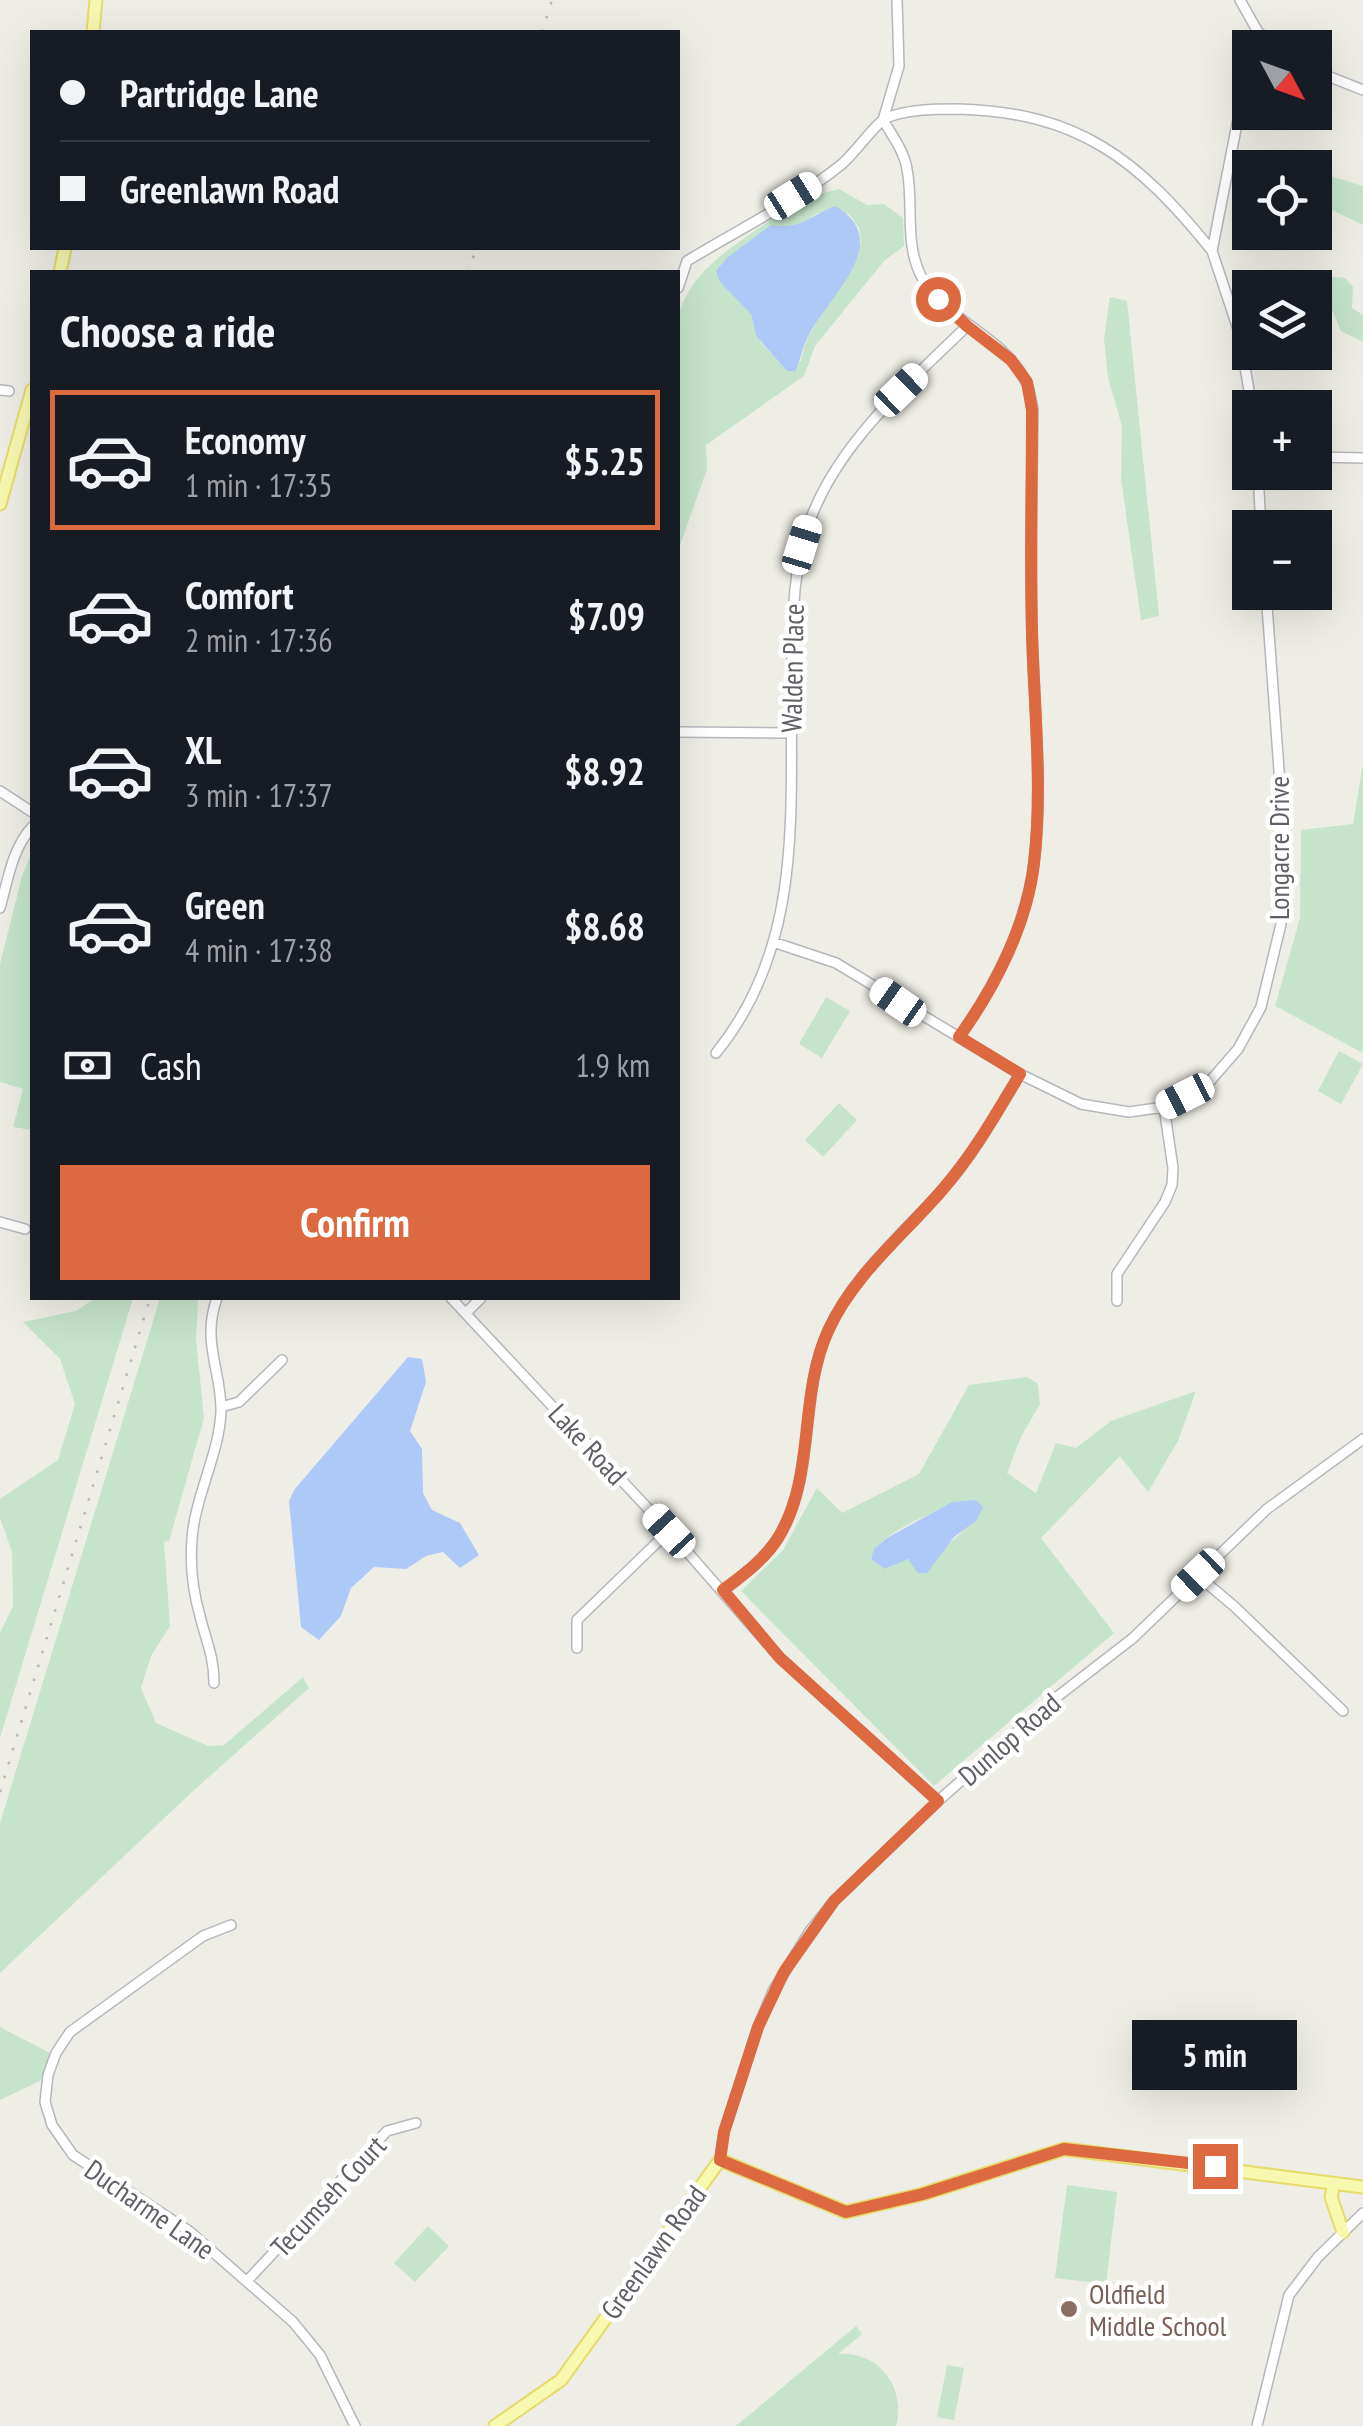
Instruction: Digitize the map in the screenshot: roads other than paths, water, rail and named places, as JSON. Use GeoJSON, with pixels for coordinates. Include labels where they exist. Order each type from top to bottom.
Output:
{"type":"FeatureCollection","features":[{"type":"Feature","properties":{"kind":"main road"},"geometry":{"type":"LineString","coordinates":[[93,30],[96,0]]}},
{"type":"Feature","properties":{"kind":"main road"},"geometry":{"type":"LineString","coordinates":[[0,504],[30,397]]}},
{"type":"Feature","properties":{"kind":"main road","name":"Greenlawn Road"},"geometry":{"type":"LineString","coordinates":[[494,2426],[560,2380],[720,2160],[846,2212],[908,2199],[1064,2149],[1363,2188]]}},
{"type":"Feature","properties":{"kind":"main road"},"geometry":{"type":"LineString","coordinates":[[1334,2184],[1331,2197],[1343,2232]]}},
{"type":"Feature","properties":{"kind":"street"},"geometry":{"type":"LineString","coordinates":[[680,283],[688,261],[831,172],[866,142],[883,120],[899,66],[896,0]]}},
{"type":"Feature","properties":{"kind":"street"},"geometry":{"type":"LineString","coordinates":[[1240,0],[1257,30]]}},
{"type":"Feature","properties":{"kind":"street"},"geometry":{"type":"LineString","coordinates":[[1332,78],[1363,90]]}},
{"type":"Feature","properties":{"kind":"street"},"geometry":{"type":"LineString","coordinates":[[883,120],[927,109],[1031,116],[1106,147],[1176,206],[1212,251],[1238,332],[1249,390]]}},
{"type":"Feature","properties":{"kind":"street"},"geometry":{"type":"LineString","coordinates":[[883,120],[907,166],[910,246],[922,277],[938,299],[1011,360],[1027,382],[1032,410],[1031,591],[1037,813],[1034,865],[1013,938],[982,1005],[959,1037]]}},
{"type":"Feature","properties":{"kind":"street"},"geometry":{"type":"LineString","coordinates":[[1212,251],[1236,130]]}},
{"type":"Feature","properties":{"kind":"street","name":"Walden Place"},"geometry":{"type":"LineString","coordinates":[[716,1053],[754,998],[783,912],[788,849],[790,624],[795,568],[810,522],[866,428],[967,326]]}},
{"type":"Feature","properties":{"kind":"street"},"geometry":{"type":"LineString","coordinates":[[1332,457],[1363,458]]}},
{"type":"Feature","properties":{"kind":"street","name":"Longacre Drive"},"geometry":{"type":"LineString","coordinates":[[776,942],[836,963],[1052,1092],[1104,1110],[1129,1112],[1164,1107],[1211,1080],[1238,1049],[1260,1007],[1281,924],[1284,825],[1267,610]]}},
{"type":"Feature","properties":{"kind":"street"},"geometry":{"type":"LineString","coordinates":[[680,732],[790,733]]}},
{"type":"Feature","properties":{"kind":"street"},"geometry":{"type":"LineString","coordinates":[[0,792],[30,811]]}},
{"type":"Feature","properties":{"kind":"street"},"geometry":{"type":"LineString","coordinates":[[0,908],[13,861],[30,830]]}},
{"type":"Feature","properties":{"kind":"street"},"geometry":{"type":"LineString","coordinates":[[723,1590],[757,1564],[778,1538],[794,1506],[802,1476],[814,1373],[839,1309],[862,1277],[975,1150],[1020,1074]]}},
{"type":"Feature","properties":{"kind":"street"},"geometry":{"type":"LineString","coordinates":[[1117,1302],[1117,1274],[1172,1185],[1164,1107]]}},
{"type":"Feature","properties":{"kind":"street"},"geometry":{"type":"LineString","coordinates":[[0,1222],[24,1229]]}},
{"type":"Feature","properties":{"kind":"street"},"geometry":{"type":"LineString","coordinates":[[214,1683],[214,1660],[196,1599],[192,1537],[220,1428],[221,1407],[210,1352],[217,1300]]}},
{"type":"Feature","properties":{"kind":"street","name":"Lake Road"},"geometry":{"type":"LineString","coordinates":[[453,1300],[723,1590],[780,1658],[938,1801]]}},
{"type":"Feature","properties":{"kind":"street"},"geometry":{"type":"LineString","coordinates":[[466,1313],[479,1300]]}},
{"type":"Feature","properties":{"kind":"street"},"geometry":{"type":"LineString","coordinates":[[221,1407],[239,1402],[282,1360]]}},
{"type":"Feature","properties":{"kind":"street","name":"Dunlop Road"},"geometry":{"type":"LineString","coordinates":[[720,2160],[724,2132],[758,2027],[784,1972],[834,1901],[938,1801],[1053,1700],[1133,1638],[1267,1509],[1363,1439]]}},
{"type":"Feature","properties":{"kind":"street"},"geometry":{"type":"LineString","coordinates":[[577,1648],[578,1620],[669,1531]]}},
{"type":"Feature","properties":{"kind":"street"},"geometry":{"type":"LineString","coordinates":[[1198,1575],[1342,1711]]}},
{"type":"Feature","properties":{"kind":"street","name":"Ducharme Lane"},"geometry":{"type":"LineString","coordinates":[[231,1925],[203,1936],[70,2032],[52,2064],[45,2102],[52,2125],[73,2155],[189,2231],[308,2338],[355,2426]]}},
{"type":"Feature","properties":{"kind":"street","name":"Tecumseh Court"},"geometry":{"type":"LineString","coordinates":[[247,2281],[388,2131],[416,2123]]}},
{"type":"Feature","properties":{"kind":"street"},"geometry":{"type":"LineString","coordinates":[[1257,2426],[1289,2295],[1363,2213]]}},
{"type":"Feature","properties":{"kind":"water"},"geometry":{"type":"Polygon","coordinates":[[[835,206],[853,221],[860,237],[858,254],[851,272],[814,325],[795,371],[787,371],[756,336],[751,314],[720,282],[716,271],[771,225],[797,224],[835,206]]]}},
{"type":"Feature","properties":{"kind":"water"},"geometry":{"type":"Polygon","coordinates":[[[408,1357],[422,1359],[426,1382],[410,1431],[422,1449],[423,1493],[432,1510],[460,1523],[479,1555],[460,1568],[443,1552],[426,1556],[406,1569],[374,1567],[351,1588],[341,1616],[319,1640],[301,1627],[289,1501],[294,1490],[408,1357]]]}},
{"type":"Feature","properties":{"kind":"water"},"geometry":{"type":"Polygon","coordinates":[[[976,1500],[983,1507],[976,1521],[954,1537],[927,1573],[918,1573],[908,1559],[885,1569],[871,1559],[874,1549],[887,1538],[952,1502],[976,1500]]]}},
{"type":"Feature","properties":{"kind":"railway"},"geometry":{"type":"LineString","coordinates":[[543,30],[552,0]]}},
{"type":"Feature","properties":{"kind":"railway"},"geometry":{"type":"LineString","coordinates":[[470,270],[475,250]]}},
{"type":"Feature","properties":{"kind":"railway"},"geometry":{"type":"LineString","coordinates":[[0,1792],[149,1300]]}},
{"type":"Feature","properties":{"kind":"place","name":"Oldfield Middle School"},"geometry":{"type":"Point","coordinates":[1069,2309]}}]}
